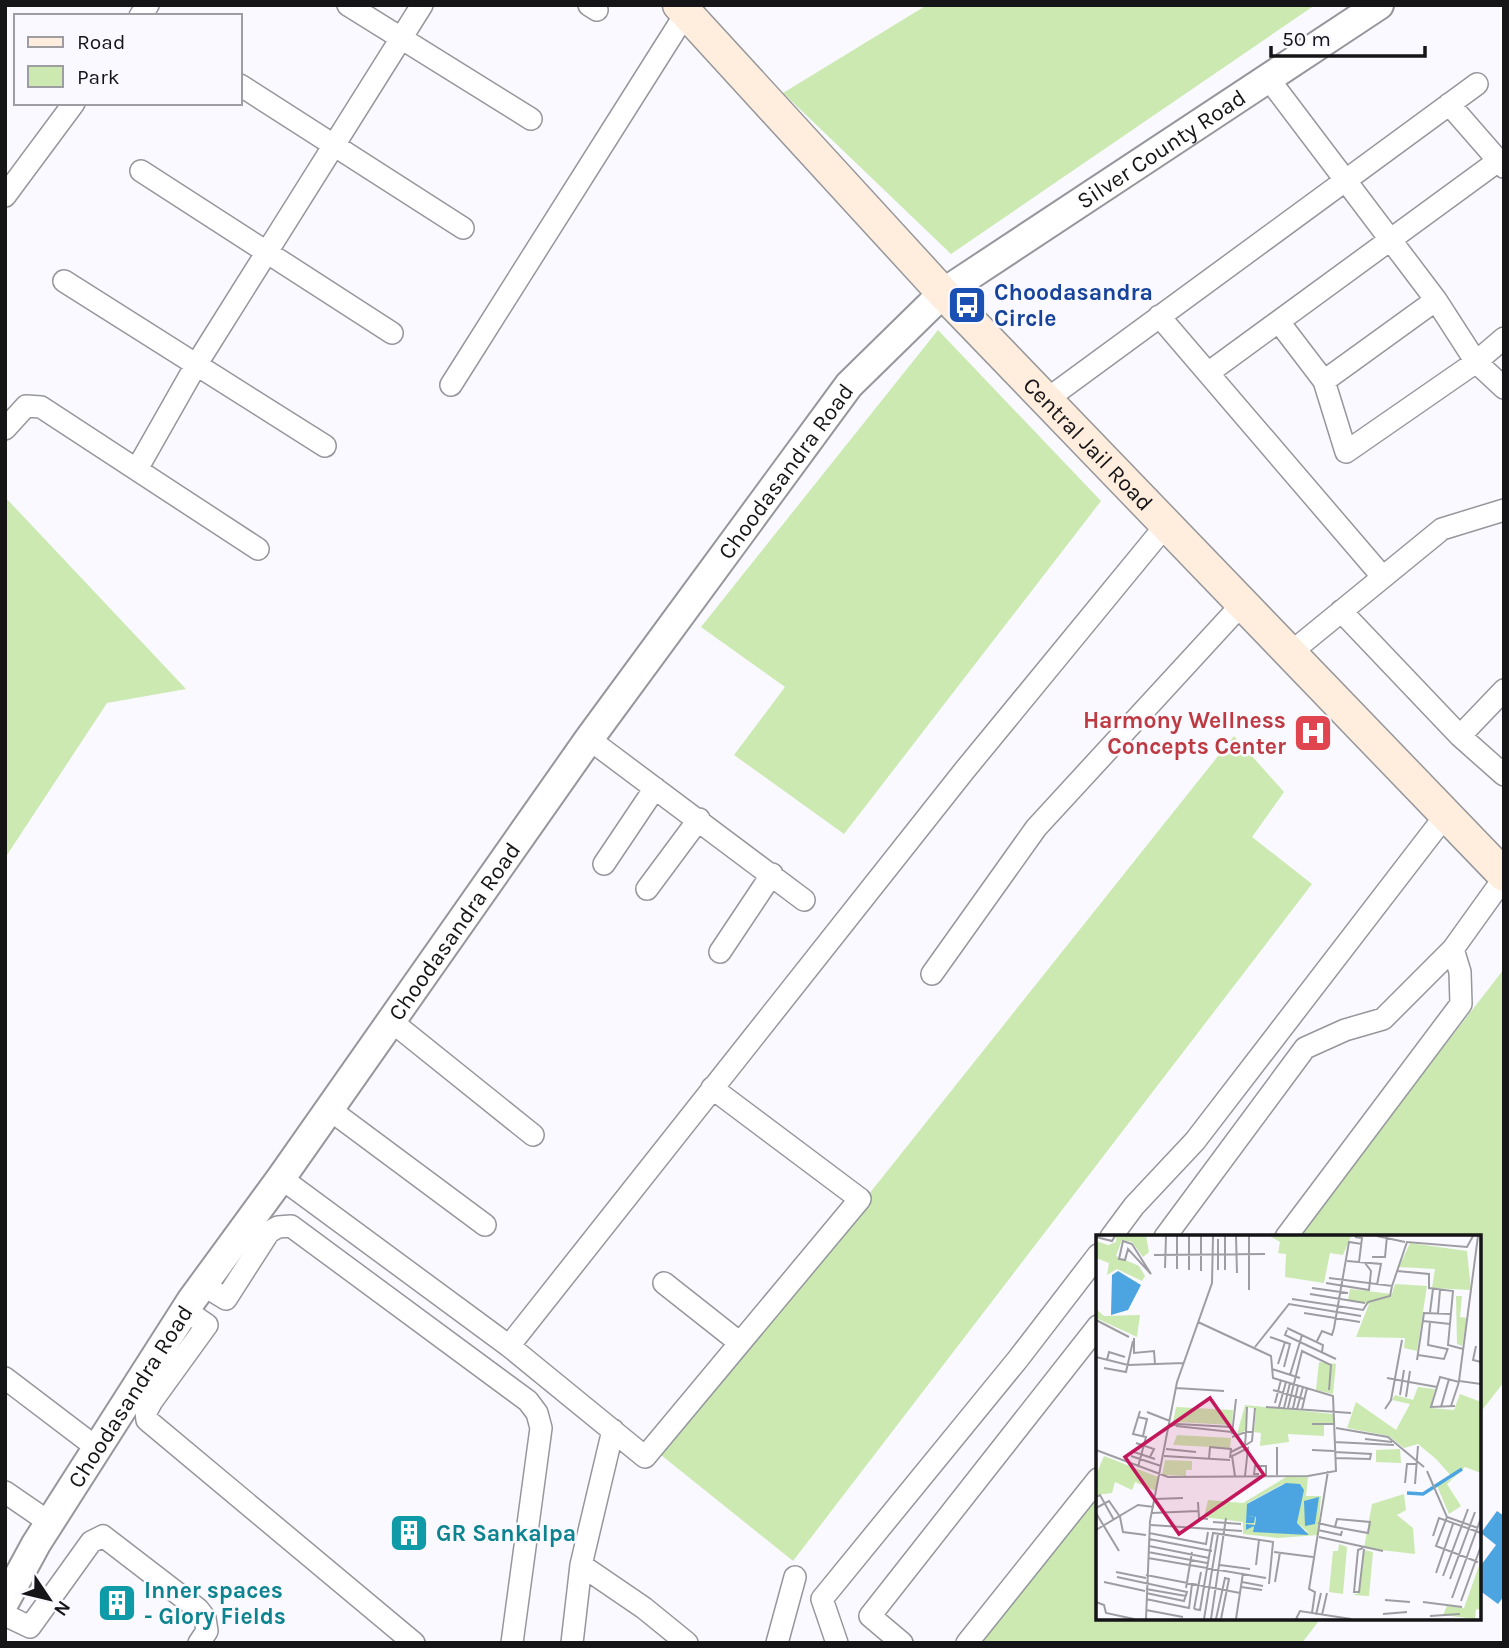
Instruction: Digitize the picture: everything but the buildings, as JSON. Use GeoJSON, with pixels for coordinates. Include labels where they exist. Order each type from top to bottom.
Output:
{"type":"FeatureCollection","features":[{"type":"Feature","properties":{"kind":"main road","name":"Central Jail Road"},"geometry":{"type":"LineString","coordinates":[[682,9],[943,293],[1504,876]]}},
{"type":"Feature","properties":{"kind":"street"},"geometry":{"type":"LineString","coordinates":[[348,5],[531,119]]}},
{"type":"Feature","properties":{"kind":"street"},"geometry":{"type":"LineString","coordinates":[[137,469],[196,365],[422,5]]}},
{"type":"Feature","properties":{"kind":"street","name":"Silver County Road"},"geometry":{"type":"LineString","coordinates":[[943,293],[1379,5]]}},
{"type":"Feature","properties":{"kind":"street"},"geometry":{"type":"LineString","coordinates":[[451,385],[682,9]]}},
{"type":"Feature","properties":{"kind":"street"},"geometry":{"type":"LineString","coordinates":[[1268,78],[1436,300],[1476,362],[1504,388]]}},
{"type":"Feature","properties":{"kind":"street"},"geometry":{"type":"LineString","coordinates":[[1046,400],[1477,84]]}},
{"type":"Feature","properties":{"kind":"street"},"geometry":{"type":"LineString","coordinates":[[242,86],[463,228]]}},
{"type":"Feature","properties":{"kind":"street"},"geometry":{"type":"LineString","coordinates":[[1208,373],[1390,239],[1501,164],[1449,104]]}},
{"type":"Feature","properties":{"kind":"street"},"geometry":{"type":"LineString","coordinates":[[5,195],[72,105]]}},
{"type":"Feature","properties":{"kind":"street"},"geometry":{"type":"LineString","coordinates":[[141,172],[392,333]]}},
{"type":"Feature","properties":{"kind":"street"},"geometry":{"type":"LineString","coordinates":[[64,281],[325,446]]}},
{"type":"Feature","properties":{"kind":"street","name":"Choodasandra Road"},"geometry":{"type":"LineString","coordinates":[[5,1601],[97,1448],[196,1318],[281,1178],[589,739],[849,385],[943,293]]}},
{"type":"Feature","properties":{"kind":"street"},"geometry":{"type":"LineString","coordinates":[[1324,381],[1436,300]]}},
{"type":"Feature","properties":{"kind":"street"},"geometry":{"type":"LineString","coordinates":[[1159,316],[1381,575]]}},
{"type":"Feature","properties":{"kind":"street"},"geometry":{"type":"LineString","coordinates":[[1279,322],[1324,381],[1346,452],[1476,362],[1504,338]]}},
{"type":"Feature","properties":{"kind":"street"},"geometry":{"type":"LineString","coordinates":[[5,429],[26,406],[41,407],[258,549]]}},
{"type":"Feature","properties":{"kind":"street"},"geometry":{"type":"LineString","coordinates":[[1289,654],[1381,575],[1442,529],[1504,510]]}},
{"type":"Feature","properties":{"kind":"street"},"geometry":{"type":"LineString","coordinates":[[509,1346],[964,771],[1166,525]]}},
{"type":"Feature","properties":{"kind":"street"},"geometry":{"type":"LineString","coordinates":[[932,974],[1036,828],[1242,604]]}},
{"type":"Feature","properties":{"kind":"street"},"geometry":{"type":"LineString","coordinates":[[1340,611],[1460,736],[1504,775]]}},
{"type":"Feature","properties":{"kind":"street"},"geometry":{"type":"LineString","coordinates":[[1460,736],[1504,690]]}},
{"type":"Feature","properties":{"kind":"street"},"geometry":{"type":"LineString","coordinates":[[589,739],[804,900]]}},
{"type":"Feature","properties":{"kind":"street"},"geometry":{"type":"LineString","coordinates":[[604,864],[655,788]]}},
{"type":"Feature","properties":{"kind":"street"},"geometry":{"type":"LineString","coordinates":[[1113,1235],[1135,1206],[1195,1141],[1445,816]]}},
{"type":"Feature","properties":{"kind":"street"},"geometry":{"type":"LineString","coordinates":[[648,890],[699,819]]}},
{"type":"Feature","properties":{"kind":"street"},"geometry":{"type":"LineString","coordinates":[[720,952],[772,874]]}},
{"type":"Feature","properties":{"kind":"street"},"geometry":{"type":"LineString","coordinates":[[1166,1235],[1305,1048],[1345,1030],[1383,1019],[1452,949],[1504,876]]}},
{"type":"Feature","properties":{"kind":"street"},"geometry":{"type":"LineString","coordinates":[[1288,1235],[1461,1004],[1460,972],[1452,949]]}},
{"type":"Feature","properties":{"kind":"street"},"geometry":{"type":"LineString","coordinates":[[391,1021],[533,1135]]}},
{"type":"Feature","properties":{"kind":"street"},"geometry":{"type":"LineString","coordinates":[[281,1178],[509,1346],[645,1457],[860,1199],[712,1088]]}},
{"type":"Feature","properties":{"kind":"street"},"geometry":{"type":"LineString","coordinates":[[329,1109],[485,1225]]}},
{"type":"Feature","properties":{"kind":"street"},"geometry":{"type":"LineString","coordinates":[[214,1292],[269,1232],[278,1227],[291,1226],[528,1401],[537,1413],[541,1428],[512,1643]]}},
{"type":"Feature","properties":{"kind":"street"},"geometry":{"type":"LineString","coordinates":[[837,1643],[822,1599],[1018,1359],[1096,1258]]}},
{"type":"Feature","properties":{"kind":"street"},"geometry":{"type":"LineString","coordinates":[[664,1283],[740,1343]]}},
{"type":"Feature","properties":{"kind":"street"},"geometry":{"type":"LineString","coordinates":[[196,1318],[146,1412],[147,1420],[414,1643]]}},
{"type":"Feature","properties":{"kind":"street"},"geometry":{"type":"LineString","coordinates":[[902,1643],[870,1616],[1096,1329]]}},
{"type":"Feature","properties":{"kind":"street"},"geometry":{"type":"LineString","coordinates":[[5,1378],[97,1448]]}},
{"type":"Feature","properties":{"kind":"street"},"geometry":{"type":"LineString","coordinates":[[572,1643],[581,1565],[613,1430]]}},
{"type":"Feature","properties":{"kind":"street"},"geometry":{"type":"LineString","coordinates":[[967,1643],[1096,1482]]}},
{"type":"Feature","properties":{"kind":"street"},"geometry":{"type":"LineString","coordinates":[[5,1492],[50,1523]]}},
{"type":"Feature","properties":{"kind":"street"},"geometry":{"type":"LineString","coordinates":[[5,1615],[30,1627],[92,1542],[103,1536],[198,1609],[205,1618],[207,1631],[199,1643]]}},
{"type":"Feature","properties":{"kind":"street"},"geometry":{"type":"LineString","coordinates":[[581,1565],[687,1643]]}},
{"type":"Feature","properties":{"kind":"street"},"geometry":{"type":"LineString","coordinates":[[777,1643],[795,1577]]}},
{"type":"Feature","properties":{"kind":"green space"},"geometry":{"type":"Polygon","coordinates":[[[927,5],[1315,5],[951,254],[783,93],[927,5]]]}},
{"type":"Feature","properties":{"kind":"green space"},"geometry":{"type":"Polygon","coordinates":[[[938,330],[1101,501],[844,834],[734,755],[785,687],[701,627],[938,330]]]}},
{"type":"Feature","properties":{"kind":"green space"},"geometry":{"type":"Polygon","coordinates":[[[5,497],[186,689],[107,703],[5,858],[5,497]]]}},
{"type":"Feature","properties":{"kind":"green space"},"geometry":{"type":"Polygon","coordinates":[[[1234,736],[1284,792],[1252,837],[1312,884],[793,1561],[661,1455],[1234,736]]]}},
{"type":"Feature","properties":{"kind":"green space"},"geometry":{"type":"Polygon","coordinates":[[[1504,969],[1504,1382],[1481,1411],[1481,1235],[1298,1235],[1504,969]]]}},
{"type":"Feature","properties":{"kind":"green space"},"geometry":{"type":"Polygon","coordinates":[[[1096,1495],[1096,1620],[1319,1620],[1302,1643],[980,1643],[1096,1495]]]}},
{"type":"Feature","properties":{"kind":"water"},"geometry":{"type":"Polygon","coordinates":[[[1497,1511],[1504,1516],[1504,1596],[1498,1604],[1481,1591],[1481,1565],[1496,1545],[1481,1533],[1497,1511]]]}},
{"type":"Feature","properties":{"kind":"place","name":"Choodasandra Circle"},"geometry":{"type":"Point","coordinates":[967,305]}},
{"type":"Feature","properties":{"kind":"place","name":"Harmony Wellness Concepts Center"},"geometry":{"type":"Point","coordinates":[1313,733]}},
{"type":"Feature","properties":{"kind":"place","name":"GR Sankalpa"},"geometry":{"type":"Point","coordinates":[409,1533]}},
{"type":"Feature","properties":{"kind":"place","name":"Inner spaces - Glory Fields"},"geometry":{"type":"Point","coordinates":[117,1603]}}]}
